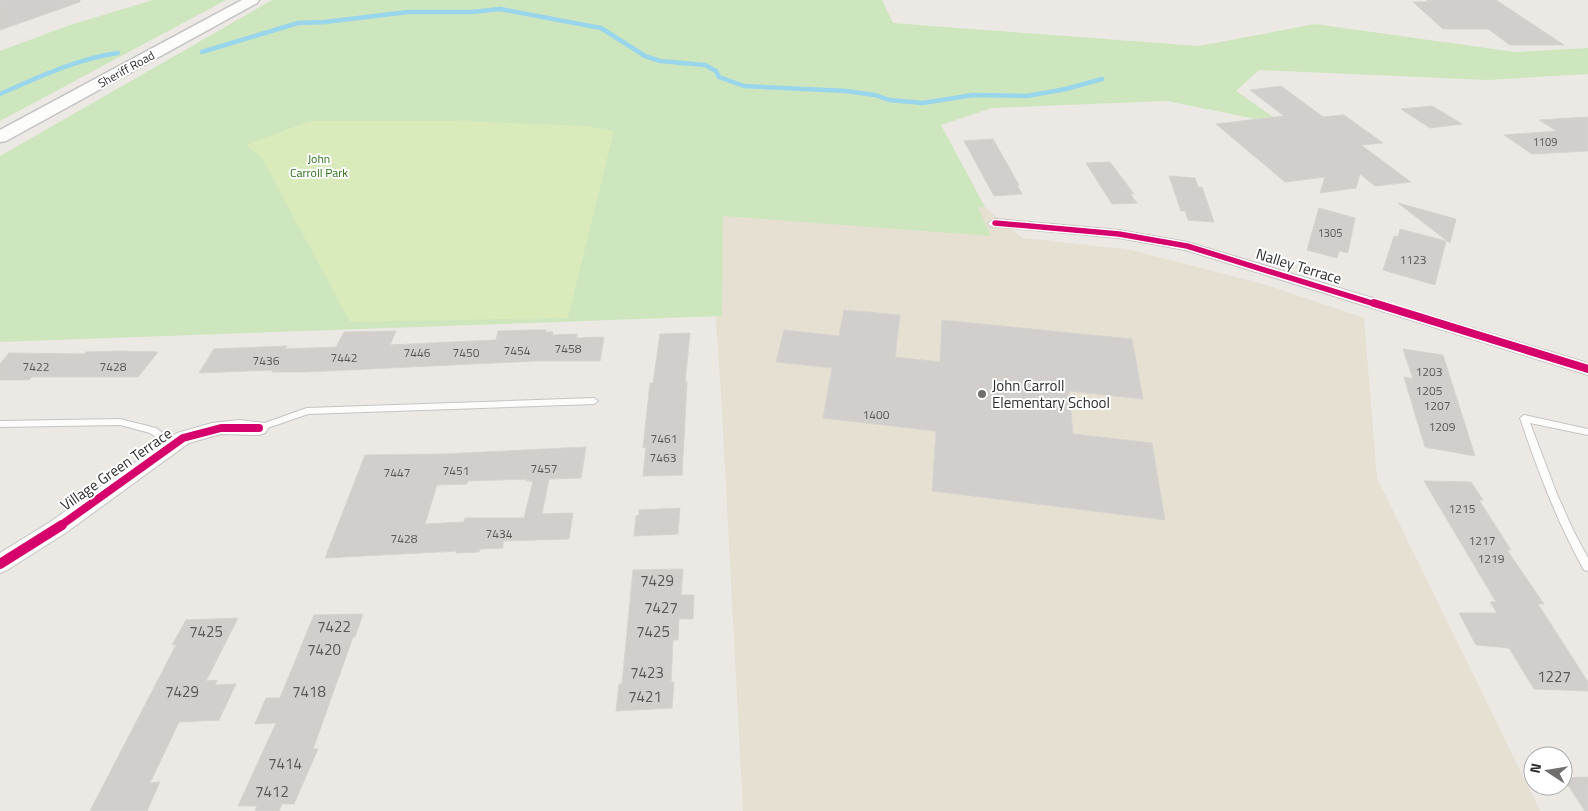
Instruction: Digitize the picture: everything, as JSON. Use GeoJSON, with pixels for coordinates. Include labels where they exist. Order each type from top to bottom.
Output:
{"type":"FeatureCollection","features":[{"type":"Feature","properties":{"kind":"main road","name":"Sheriff Road"},"geometry":{"type":"LineString","coordinates":[[0,137],[252,0]]}},
{"type":"Feature","properties":{"kind":"street","name":"Nalley Terrace"},"geometry":{"type":"LineString","coordinates":[[995,222],[1119,234],[1186,246],[1588,369]]}},
{"type":"Feature","properties":{"kind":"street","name":"Village Green Terrace"},"geometry":{"type":"LineString","coordinates":[[0,564],[57,528],[173,445],[198,432],[215,428],[233,425],[259,428]]}},
{"type":"Feature","properties":{"kind":"lane"},"geometry":{"type":"LineString","coordinates":[[259,428],[307,411],[594,401]]}},
{"type":"Feature","properties":{"kind":"lane"},"geometry":{"type":"LineString","coordinates":[[1588,432],[1524,418],[1546,482],[1571,539],[1588,567]]}},
{"type":"Feature","properties":{"kind":"lane"},"geometry":{"type":"LineString","coordinates":[[0,424],[120,422],[153,430],[173,445]]}},
{"type":"Feature","properties":{"kind":"shaded area"},"geometry":{"type":"Polygon","coordinates":[[[614,131],[811,182],[985,207],[1023,238],[1131,250],[1263,284],[1364,318],[1377,478],[1523,776],[1523,796],[1533,796],[1540,811],[743,811],[715,309],[614,131]]]}},
{"type":"Feature","properties":{"kind":"green space"},"geometry":{"type":"Polygon","coordinates":[[[153,0],[226,0],[0,121],[0,51],[70,25],[153,0]]]}},
{"type":"Feature","properties":{"kind":"green space","name":"John Carroll Park"},"geometry":{"type":"Polygon","coordinates":[[[272,0],[882,0],[893,23],[1199,46],[1315,24],[1515,52],[1588,48],[1588,74],[1488,80],[1259,70],[1236,91],[1285,125],[1167,101],[992,108],[941,125],[985,207],[978,207],[991,236],[723,216],[722,316],[0,342],[0,156],[272,0]]]}},
{"type":"Feature","properties":{"kind":"green space"},"geometry":{"type":"Polygon","coordinates":[[[310,121],[457,121],[586,126],[614,131],[568,318],[350,322],[262,158],[246,145],[310,121]]]}},
{"type":"Feature","properties":{"kind":"building"},"geometry":{"type":"Polygon","coordinates":[[[0,0],[80,0],[80,2],[0,30],[0,0]]]}},
{"type":"Feature","properties":{"kind":"building"},"geometry":{"type":"Polygon","coordinates":[[[1426,0],[1496,0],[1564,45],[1510,45],[1488,29],[1443,29],[1413,2],[1429,2],[1426,0]]]}},
{"type":"Feature","properties":{"kind":"building"},"geometry":{"type":"Polygon","coordinates":[[[1281,86],[1323,117],[1344,115],[1383,143],[1361,145],[1411,182],[1375,186],[1360,174],[1356,188],[1320,193],[1325,177],[1285,182],[1216,124],[1284,116],[1250,90],[1281,86]]]}},
{"type":"Feature","properties":{"kind":"building"},"geometry":{"type":"Polygon","coordinates":[[[1432,106],[1462,124],[1430,128],[1401,109],[1432,106]]]}},
{"type":"Feature","properties":{"kind":"building"},"geometry":{"type":"Polygon","coordinates":[[[1588,117],[1588,151],[1532,154],[1504,135],[1557,131],[1539,120],[1588,117]]]}},
{"type":"Feature","properties":{"kind":"building"},"geometry":{"type":"Polygon","coordinates":[[[993,139],[1019,185],[1017,185],[1022,194],[994,196],[964,141],[993,139]]]}},
{"type":"Feature","properties":{"kind":"building"},"geometry":{"type":"Polygon","coordinates":[[[1110,162],[1134,194],[1130,194],[1137,203],[1112,204],[1086,163],[1110,162]]]}},
{"type":"Feature","properties":{"kind":"building"},"geometry":{"type":"Polygon","coordinates":[[[1169,176],[1195,178],[1198,187],[1202,187],[1214,222],[1188,220],[1185,211],[1181,211],[1169,176]]]}},
{"type":"Feature","properties":{"kind":"building"},"geometry":{"type":"Polygon","coordinates":[[[1398,203],[1456,219],[1450,243],[1398,203]]]}},
{"type":"Feature","properties":{"kind":"building"},"geometry":{"type":"Polygon","coordinates":[[[1319,208],[1355,218],[1348,252],[1339,251],[1337,258],[1307,250],[1319,208]]]}},
{"type":"Feature","properties":{"kind":"building"},"geometry":{"type":"Polygon","coordinates":[[[1400,229],[1446,241],[1435,285],[1383,270],[1394,236],[1398,237],[1400,229]]]}},
{"type":"Feature","properties":{"kind":"building"},"geometry":{"type":"Polygon","coordinates":[[[844,310],[900,315],[895,357],[940,362],[942,320],[1132,339],[1143,399],[1069,391],[1073,434],[1152,443],[1165,520],[932,491],[936,431],[823,418],[832,368],[776,362],[784,330],[839,336],[844,310]]]}},
{"type":"Feature","properties":{"kind":"building"},"geometry":{"type":"Polygon","coordinates":[[[546,330],[545,332],[553,332],[552,335],[577,334],[576,338],[604,337],[600,361],[535,361],[306,372],[272,372],[273,370],[199,373],[214,349],[287,346],[285,349],[336,347],[344,332],[396,331],[390,345],[496,340],[498,331],[546,330]]]}},
{"type":"Feature","properties":{"kind":"building"},"geometry":{"type":"Polygon","coordinates":[[[690,333],[685,382],[687,382],[682,475],[643,476],[646,447],[643,448],[650,383],[653,383],[660,334],[690,333]]]}},
{"type":"Feature","properties":{"kind":"building"},"geometry":{"type":"Polygon","coordinates":[[[1403,349],[1443,355],[1475,456],[1425,447],[1404,377],[1413,379],[1403,349]]]}},
{"type":"Feature","properties":{"kind":"building"},"geometry":{"type":"Polygon","coordinates":[[[86,352],[158,352],[138,377],[32,377],[29,380],[0,380],[0,364],[9,353],[84,354],[86,352]]]}},
{"type":"Feature","properties":{"kind":"building"},"geometry":{"type":"Polygon","coordinates":[[[586,447],[581,478],[549,479],[542,514],[573,513],[569,539],[503,541],[503,548],[480,549],[479,552],[456,553],[457,551],[325,558],[365,455],[444,454],[586,447]],[[527,479],[468,481],[467,484],[437,485],[425,524],[464,522],[465,518],[524,518],[533,481],[526,481],[527,479]]]}},
{"type":"Feature","properties":{"kind":"building"},"geometry":{"type":"Polygon","coordinates":[[[1424,481],[1471,482],[1483,500],[1479,500],[1511,550],[1507,550],[1544,604],[1538,604],[1588,682],[1588,691],[1534,689],[1509,648],[1476,645],[1459,613],[1497,613],[1490,602],[1496,602],[1424,481]]]}},
{"type":"Feature","properties":{"kind":"building"},"geometry":{"type":"Polygon","coordinates":[[[680,508],[678,534],[634,536],[636,516],[639,515],[639,510],[680,508]]]}},
{"type":"Feature","properties":{"kind":"building"},"geometry":{"type":"Polygon","coordinates":[[[683,569],[681,595],[694,595],[693,619],[679,619],[678,640],[673,640],[671,682],[674,682],[672,708],[616,711],[619,684],[622,684],[633,570],[683,569]]]}},
{"type":"Feature","properties":{"kind":"building"},"geometry":{"type":"Polygon","coordinates":[[[363,614],[313,749],[318,749],[294,804],[282,804],[279,811],[255,811],[257,806],[238,806],[276,723],[255,724],[266,698],[280,698],[314,615],[363,614]]]}},
{"type":"Feature","properties":{"kind":"building"},"geometry":{"type":"Polygon","coordinates":[[[238,618],[206,681],[217,680],[215,685],[236,684],[219,720],[179,722],[150,783],[160,782],[147,811],[90,811],[176,645],[172,645],[186,620],[238,618]]]}},
{"type":"Feature","properties":{"kind":"building"},"geometry":{"type":"Polygon","coordinates":[[[1588,777],[1588,811],[1585,811],[1573,793],[1573,778],[1588,777]]]}},
{"type":"Feature","properties":{"kind":"waterway"},"geometry":{"type":"LineString","coordinates":[[202,52],[298,23],[325,22],[408,12],[472,12],[500,9],[601,28],[645,56],[660,61],[705,65],[716,71],[719,77],[744,86],[846,91],[875,95],[889,100],[923,103],[973,95],[1027,96],[1066,89],[1102,79]]}},
{"type":"Feature","properties":{"kind":"waterway"},"geometry":{"type":"LineString","coordinates":[[0,94],[72,64],[118,53]]}},
{"type":"Feature","properties":{"kind":"cycle path"},"geometry":{"type":"LineString","coordinates":[[995,223],[1119,234],[1187,246],[1588,369]]}},
{"type":"Feature","properties":{"kind":"cycle path"},"geometry":{"type":"LineString","coordinates":[[0,564],[57,528],[183,438],[203,431],[221,428],[259,428]]}},
{"type":"Feature","properties":{"kind":"place","name":"John Carroll Elementary School"},"geometry":{"type":"Point","coordinates":[982,394]}}]}
